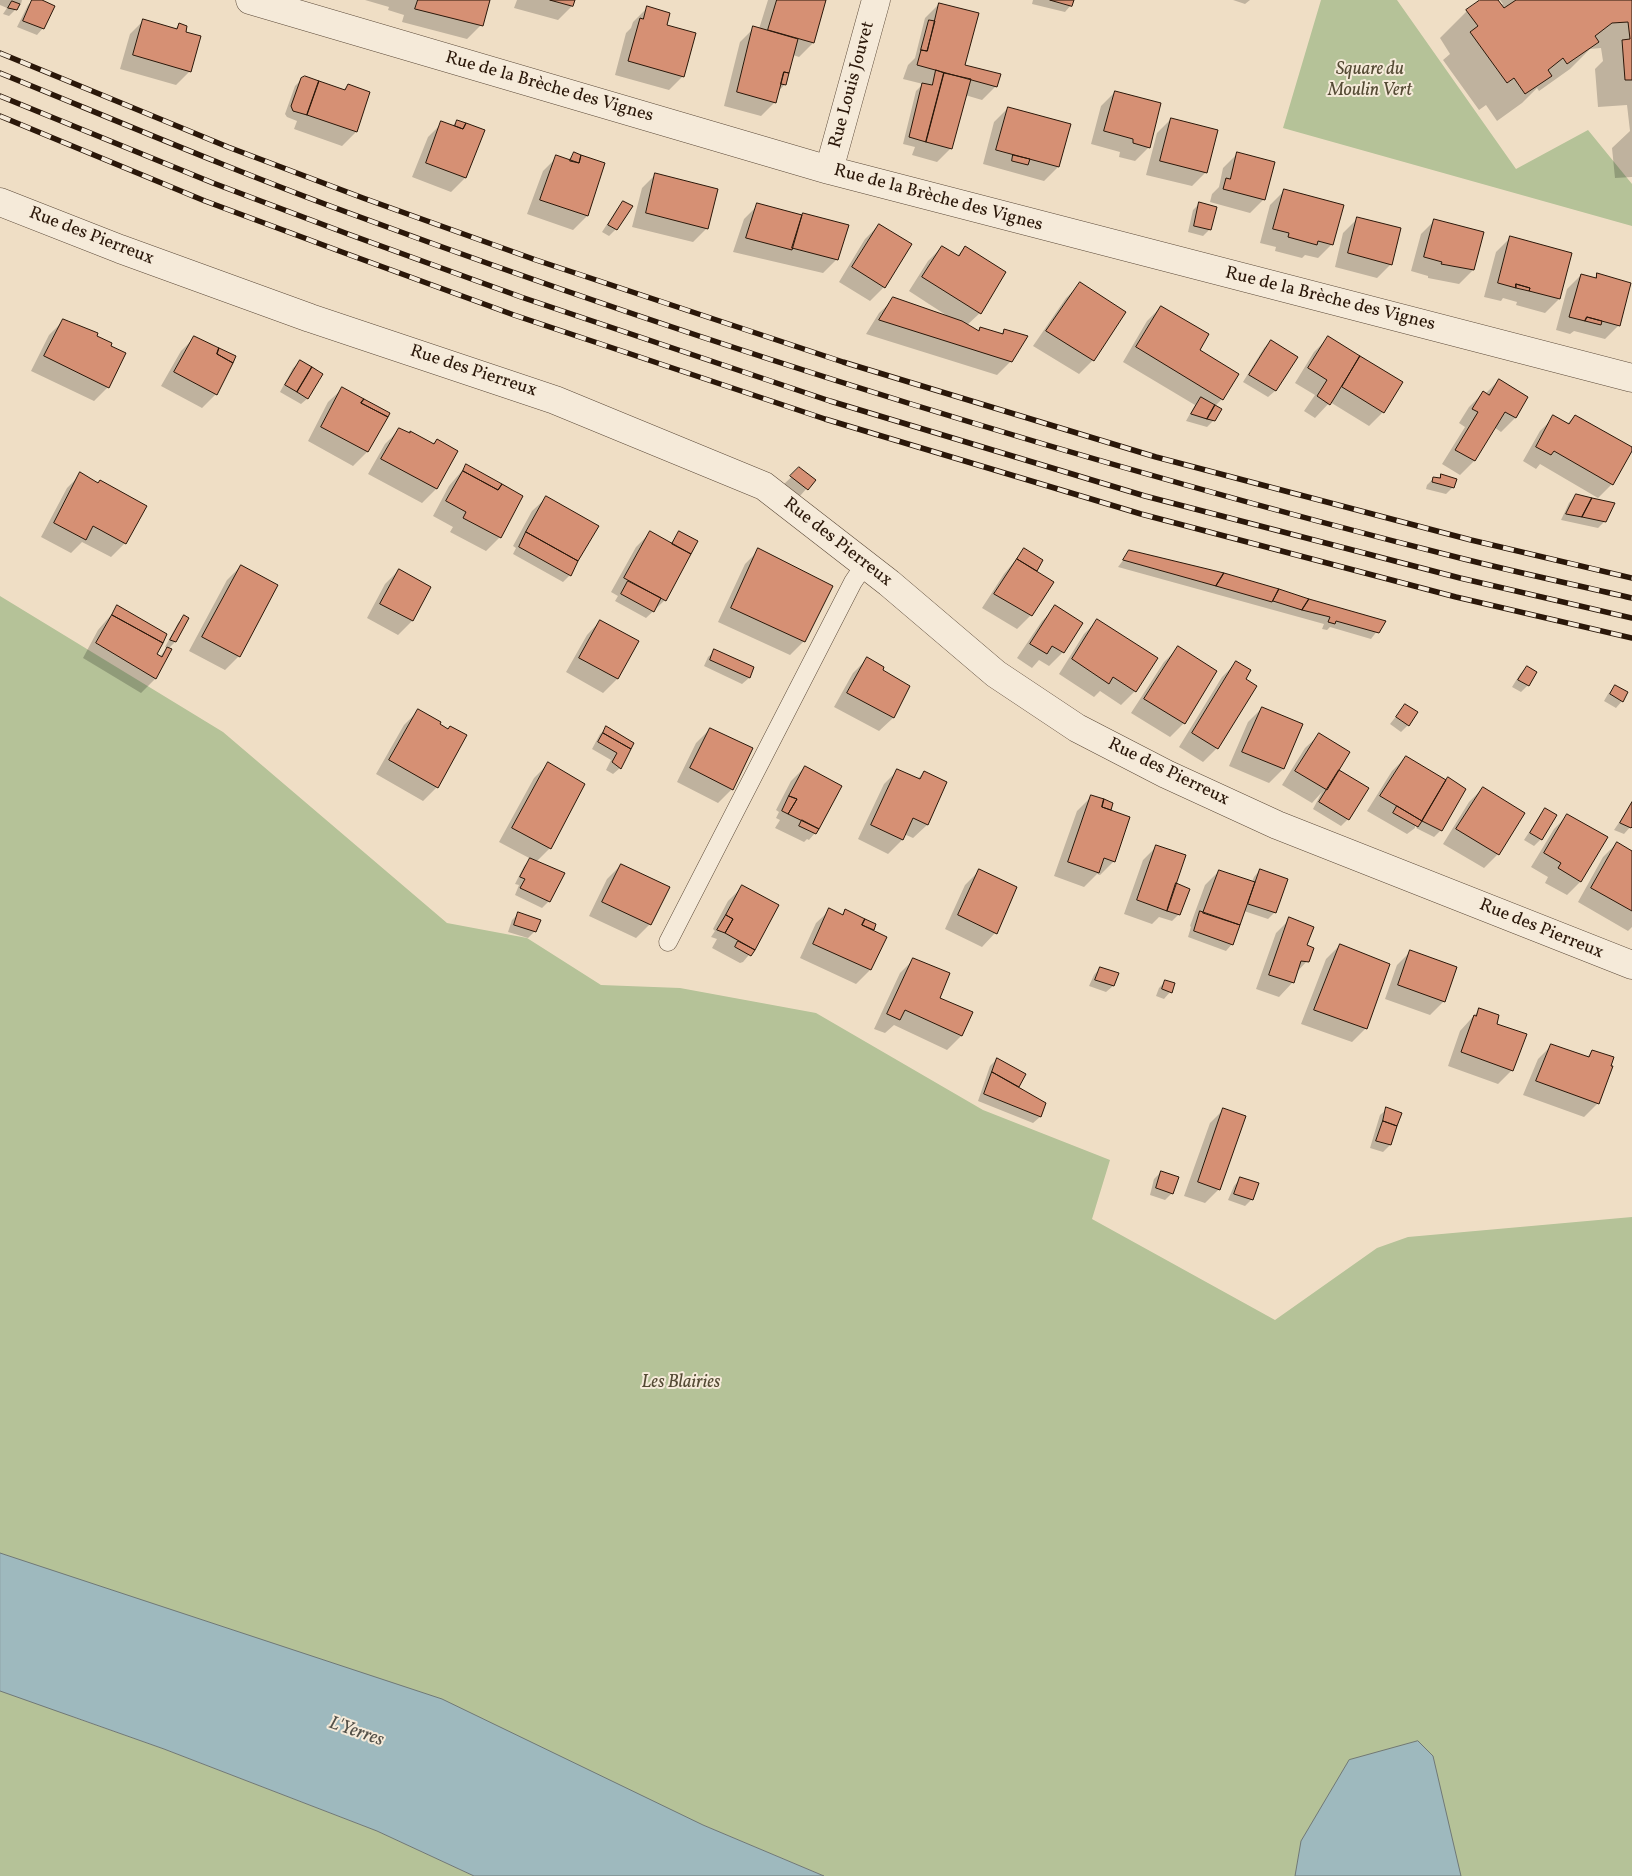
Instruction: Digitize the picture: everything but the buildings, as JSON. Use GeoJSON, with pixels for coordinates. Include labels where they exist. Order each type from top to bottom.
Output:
{"type":"FeatureCollection","features":[{"type":"Feature","properties":{"kind":"street","name":"Rue de la Brèche des Vignes"},"geometry":{"type":"LineString","coordinates":[[250,0],[829,170],[1632,378]]}},
{"type":"Feature","properties":{"kind":"street","name":"Rue Louis Jouvet"},"geometry":{"type":"LineString","coordinates":[[829,170],[876,0]]}},
{"type":"Feature","properties":{"kind":"street","name":"Rue des Pierreux"},"geometry":{"type":"LineString","coordinates":[[0,202],[120,249],[310,318],[555,400],[764,486],[865,564],[996,674],[1077,728],[1166,774],[1277,825],[1632,965]]}},
{"type":"Feature","properties":{"kind":"lane"},"geometry":{"type":"LineString","coordinates":[[668,942],[848,591],[865,564]]}},
{"type":"Feature","properties":{"kind":"green space","name":"Square du Moulin Vert"},"geometry":{"type":"Polygon","coordinates":[[[1321,0],[1397,0],[1516,169],[1588,130],[1632,184],[1632,226],[1283,128],[1321,0]]]}},
{"type":"Feature","properties":{"kind":"green space","name":"Les Blairies"},"geometry":{"type":"Polygon","coordinates":[[[0,596],[223,732],[447,923],[527,938],[601,985],[680,988],[816,1013],[983,1110],[1110,1160],[1092,1219],[1275,1320],[1377,1248],[1408,1237],[1632,1217],[1632,1876],[824,1876],[703,1825],[70,1716],[164,1749],[377,1831],[474,1876],[0,1876],[0,596]]]}},
{"type":"Feature","properties":{"kind":"water","name":"L'Yerres"},"geometry":{"type":"Polygon","coordinates":[[[0,1553],[442,1699],[703,1825],[824,1876],[474,1876],[377,1831],[164,1749],[0,1691],[0,1553]]]}},
{"type":"Feature","properties":{"kind":"water"},"geometry":{"type":"Polygon","coordinates":[[[1418,1741],[1433,1756],[1461,1876],[1295,1876],[1301,1841],[1349,1760],[1418,1741]]]}},
{"type":"Feature","properties":{"kind":"railway"},"geometry":{"type":"LineString","coordinates":[[0,53],[228,147],[363,198],[536,260],[843,362],[1156,457],[1471,540],[1632,578]]}},
{"type":"Feature","properties":{"kind":"railway"},"geometry":{"type":"LineString","coordinates":[[0,73],[315,200],[633,314],[770,359],[1046,445],[1185,485],[1464,559],[1632,598]]}},
{"type":"Feature","properties":{"kind":"railway"},"geometry":{"type":"LineString","coordinates":[[0,96],[213,183],[348,234],[521,297],[830,401],[1145,496],[1460,578],[1632,618]]}},
{"type":"Feature","properties":{"kind":"railway"},"geometry":{"type":"LineString","coordinates":[[0,116],[205,201],[342,252],[514,315],[825,419],[1141,514],[1456,597],[1632,638]]}}]}
